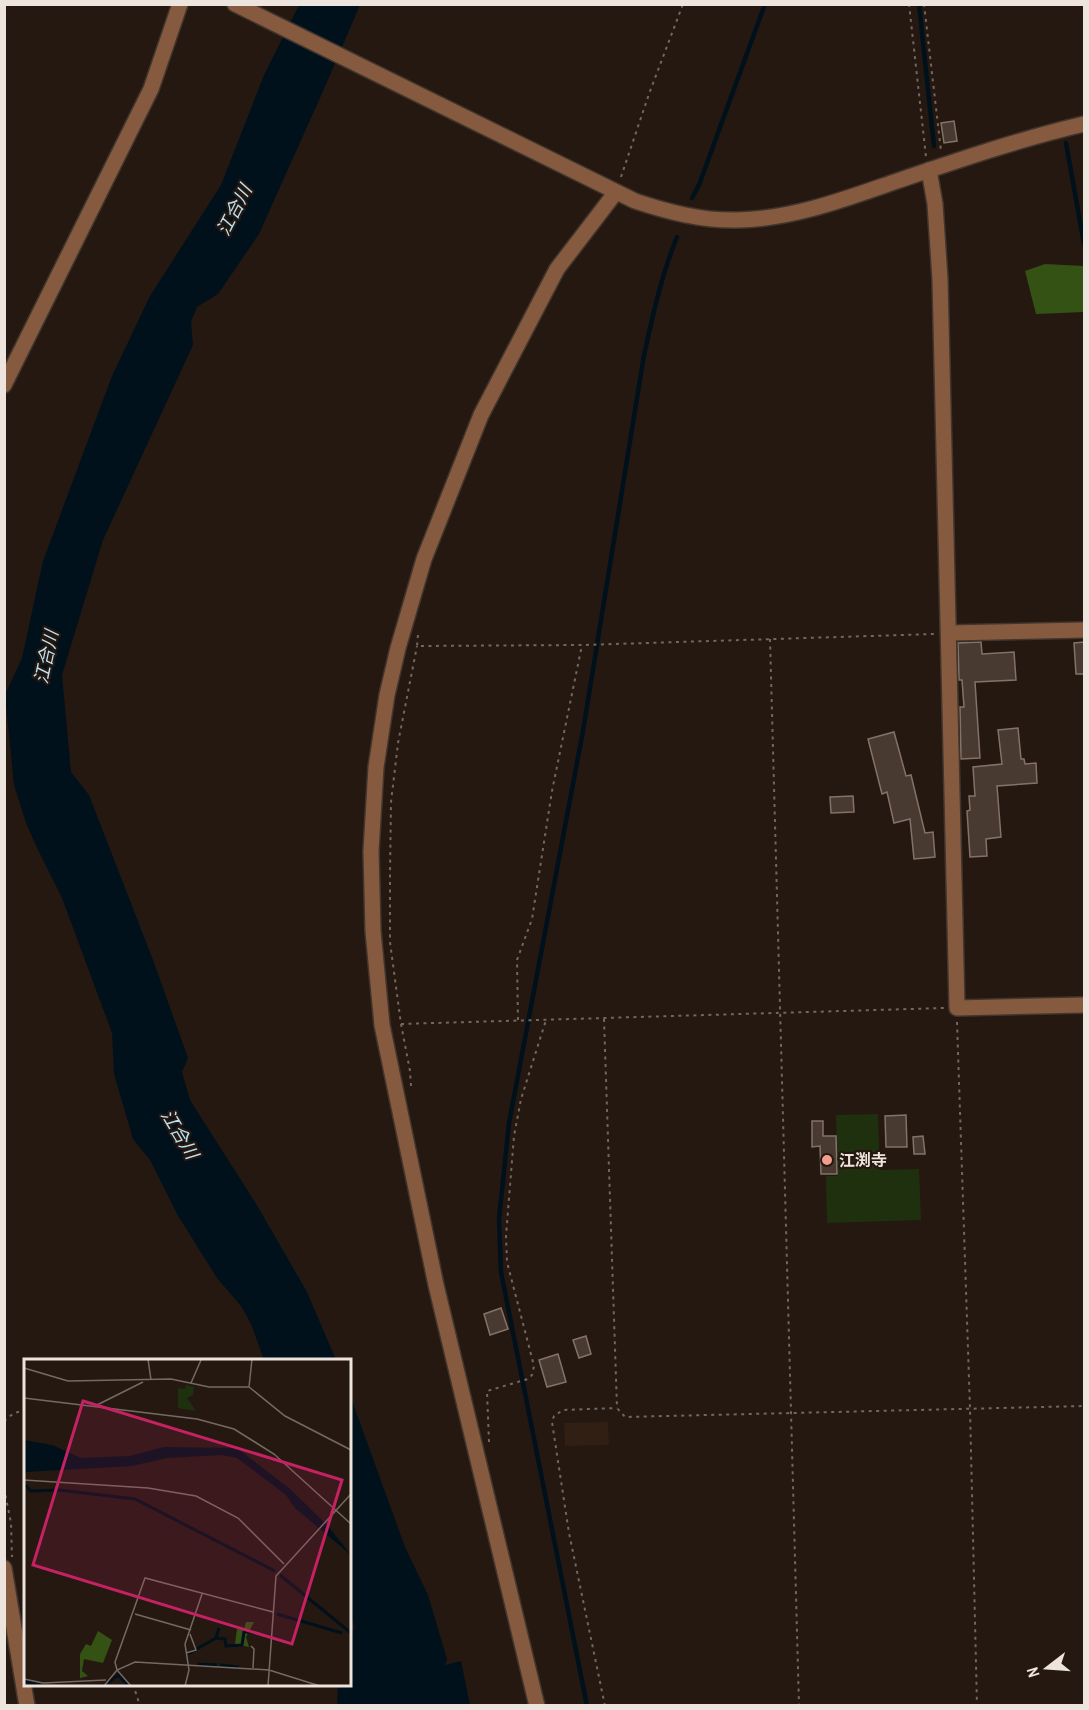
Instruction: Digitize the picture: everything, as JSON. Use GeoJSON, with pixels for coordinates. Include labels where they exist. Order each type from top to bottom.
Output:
{"type":"FeatureCollection","features":[{"type":"Feature","properties":{"kind":"street"},"geometry":{"type":"LineString","coordinates":[[4,385],[151,89],[180,4]]}},
{"type":"Feature","properties":{"kind":"street"},"geometry":{"type":"LineString","coordinates":[[235,4],[596,183],[635,201],[680,215],[748,220],[805,211],[1036,135],[1084,124]]}},
{"type":"Feature","properties":{"kind":"street"},"geometry":{"type":"LineString","coordinates":[[929,170],[935,204],[940,279],[957,1008],[1084,1005]]}},
{"type":"Feature","properties":{"kind":"street"},"geometry":{"type":"LineString","coordinates":[[537,1706],[436,1285],[384,1035],[373,931],[371,851],[376,767],[387,695],[424,559],[481,415],[557,269],[616,192]]}},
{"type":"Feature","properties":{"kind":"street"},"geometry":{"type":"LineString","coordinates":[[949,633],[1084,630]]}},
{"type":"Feature","properties":{"kind":"street"},"geometry":{"type":"LineString","coordinates":[[8,1563],[15,1637],[27,1706]]}},
{"type":"Feature","properties":{"kind":"street"},"geometry":{"type":"LineString","coordinates":[[4,1624],[15,1637]]}},
{"type":"Feature","properties":{"kind":"path"},"geometry":{"type":"LineString","coordinates":[[616,192],[682,4]]}},
{"type":"Feature","properties":{"kind":"path"},"geometry":{"type":"LineString","coordinates":[[909,4],[923,146],[929,170]]}},
{"type":"Feature","properties":{"kind":"path"},"geometry":{"type":"LineString","coordinates":[[924,4],[938,140],[944,165]]}},
{"type":"Feature","properties":{"kind":"path"},"geometry":{"type":"LineString","coordinates":[[411,1092],[410,1071],[390,942],[391,802],[398,743],[419,625]]}},
{"type":"Feature","properties":{"kind":"path"},"geometry":{"type":"LineString","coordinates":[[417,646],[583,645],[949,633]]}},
{"type":"Feature","properties":{"kind":"path"},"geometry":{"type":"LineString","coordinates":[[770,639],[799,1706]]}},
{"type":"Feature","properties":{"kind":"path"},"geometry":{"type":"LineString","coordinates":[[518,1020],[517,960],[532,919],[552,791],[583,645]]}},
{"type":"Feature","properties":{"kind":"path"},"geometry":{"type":"LineString","coordinates":[[401,1024],[957,1008],[977,1706]]}},
{"type":"Feature","properties":{"kind":"path"},"geometry":{"type":"LineString","coordinates":[[604,1018],[617,1408],[625,1417],[1084,1406]]}},
{"type":"Feature","properties":{"kind":"path"},"geometry":{"type":"LineString","coordinates":[[489,1445],[487,1391],[528,1378],[532,1375],[534,1366],[507,1262],[506,1236],[514,1136],[520,1099],[546,1019]]}},
{"type":"Feature","properties":{"kind":"path"},"geometry":{"type":"LineString","coordinates":[[605,1706],[569,1533],[552,1422],[554,1416],[563,1410],[617,1408]]}},
{"type":"Feature","properties":{"kind":"path"},"geometry":{"type":"LineString","coordinates":[[4,1421],[14,1413],[24,1410]]}},
{"type":"Feature","properties":{"kind":"path"},"geometry":{"type":"LineString","coordinates":[[4,1488],[11,1523],[8,1563]]}},
{"type":"Feature","properties":{"kind":"path"},"geometry":{"type":"LineString","coordinates":[[134,1686],[140,1706]]}},
{"type":"Feature","properties":{"kind":"shaded area"},"geometry":{"type":"Polygon","coordinates":[[[608,1422],[609,1445],[565,1446],[564,1423],[608,1422]]]}},
{"type":"Feature","properties":{"kind":"green space"},"geometry":{"type":"Polygon","coordinates":[[[1045,264],[1084,266],[1084,312],[1036,314],[1025,271],[1045,264]]]}},
{"type":"Feature","properties":{"kind":"green space"},"geometry":{"type":"Polygon","coordinates":[[[878,1114],[880,1170],[919,1169],[921,1220],[827,1223],[826,1176],[838,1176],[836,1115],[878,1114]]]}},
{"type":"Feature","properties":{"kind":"water","name":"江合川"},"geometry":{"type":"Polygon","coordinates":[[[299,5],[360,5],[259,234],[218,294],[197,307],[191,322],[193,345],[103,540],[62,675],[71,772],[89,795],[153,960],[188,1058],[182,1072],[190,1100],[258,1207],[307,1292],[336,1359],[264,1359],[251,1324],[241,1306],[217,1278],[177,1214],[150,1160],[133,1139],[114,1074],[112,1033],[62,898],[26,823],[14,785],[5,695],[22,658],[43,561],[112,376],[150,296],[221,185],[264,75],[299,5]]]}},
{"type":"Feature","properties":{"kind":"water"},"geometry":{"type":"Polygon","coordinates":[[[351,1398],[405,1547],[428,1595],[447,1659],[445,1665],[461,1661],[470,1705],[337,1705],[338,1686],[351,1686],[351,1639],[354,1627],[351,1616],[351,1398]]]}},
{"type":"Feature","properties":{"kind":"building"},"geometry":{"type":"Polygon","coordinates":[[[954,121],[957,141],[944,143],[941,123],[954,121]]]}},
{"type":"Feature","properties":{"kind":"building"},"geometry":{"type":"Polygon","coordinates":[[[981,642],[982,654],[1014,652],[1016,680],[975,682],[980,758],[961,759],[960,707],[964,707],[962,680],[959,680],[958,643],[981,642]]]}},
{"type":"Feature","properties":{"kind":"building"},"geometry":{"type":"Polygon","coordinates":[[[1084,642],[1084,674],[1076,674],[1074,643],[1084,642]]]}},
{"type":"Feature","properties":{"kind":"building"},"geometry":{"type":"Polygon","coordinates":[[[1018,728],[1021,759],[1024,759],[1025,764],[1036,763],[1037,783],[997,786],[1001,837],[986,839],[987,856],[970,857],[967,811],[970,810],[969,796],[975,796],[973,767],[1002,764],[998,730],[1018,728]]]}},
{"type":"Feature","properties":{"kind":"building"},"geometry":{"type":"Polygon","coordinates":[[[894,732],[906,776],[911,775],[925,833],[933,832],[935,857],[914,859],[910,819],[894,823],[887,792],[882,794],[868,739],[894,732]]]}},
{"type":"Feature","properties":{"kind":"building"},"geometry":{"type":"Polygon","coordinates":[[[853,796],[854,812],[831,813],[830,797],[853,796]]]}},
{"type":"Feature","properties":{"kind":"building"},"geometry":{"type":"Polygon","coordinates":[[[906,1115],[907,1147],[886,1147],[885,1116],[906,1115]]]}},
{"type":"Feature","properties":{"kind":"building"},"geometry":{"type":"Polygon","coordinates":[[[812,1121],[823,1121],[823,1136],[836,1136],[837,1174],[821,1174],[820,1146],[812,1147],[812,1121]]]}},
{"type":"Feature","properties":{"kind":"building"},"geometry":{"type":"Polygon","coordinates":[[[923,1136],[925,1154],[914,1154],[913,1137],[923,1136]]]}},
{"type":"Feature","properties":{"kind":"building"},"geometry":{"type":"Polygon","coordinates":[[[501,1308],[508,1329],[490,1335],[484,1314],[501,1308]]]}},
{"type":"Feature","properties":{"kind":"building"},"geometry":{"type":"Polygon","coordinates":[[[586,1336],[591,1354],[579,1358],[573,1340],[586,1336]]]}},
{"type":"Feature","properties":{"kind":"building"},"geometry":{"type":"Polygon","coordinates":[[[558,1354],[566,1382],[547,1387],[539,1360],[558,1354]]]}},
{"type":"Feature","properties":{"kind":"waterway"},"geometry":{"type":"LineString","coordinates":[[692,198],[699,185],[765,4]]}},
{"type":"Feature","properties":{"kind":"waterway"},"geometry":{"type":"LineString","coordinates":[[919,4],[934,146]]}},
{"type":"Feature","properties":{"kind":"waterway"},"geometry":{"type":"LineString","coordinates":[[1066,143],[1084,244]]}},
{"type":"Feature","properties":{"kind":"waterway"},"geometry":{"type":"LineString","coordinates":[[587,1706],[501,1272],[499,1219],[509,1123],[583,731],[644,355],[662,281],[677,237]]}},
{"type":"Feature","properties":{"kind":"place","name":"江渕寺"},"geometry":{"type":"Point","coordinates":[827,1160]}}]}
